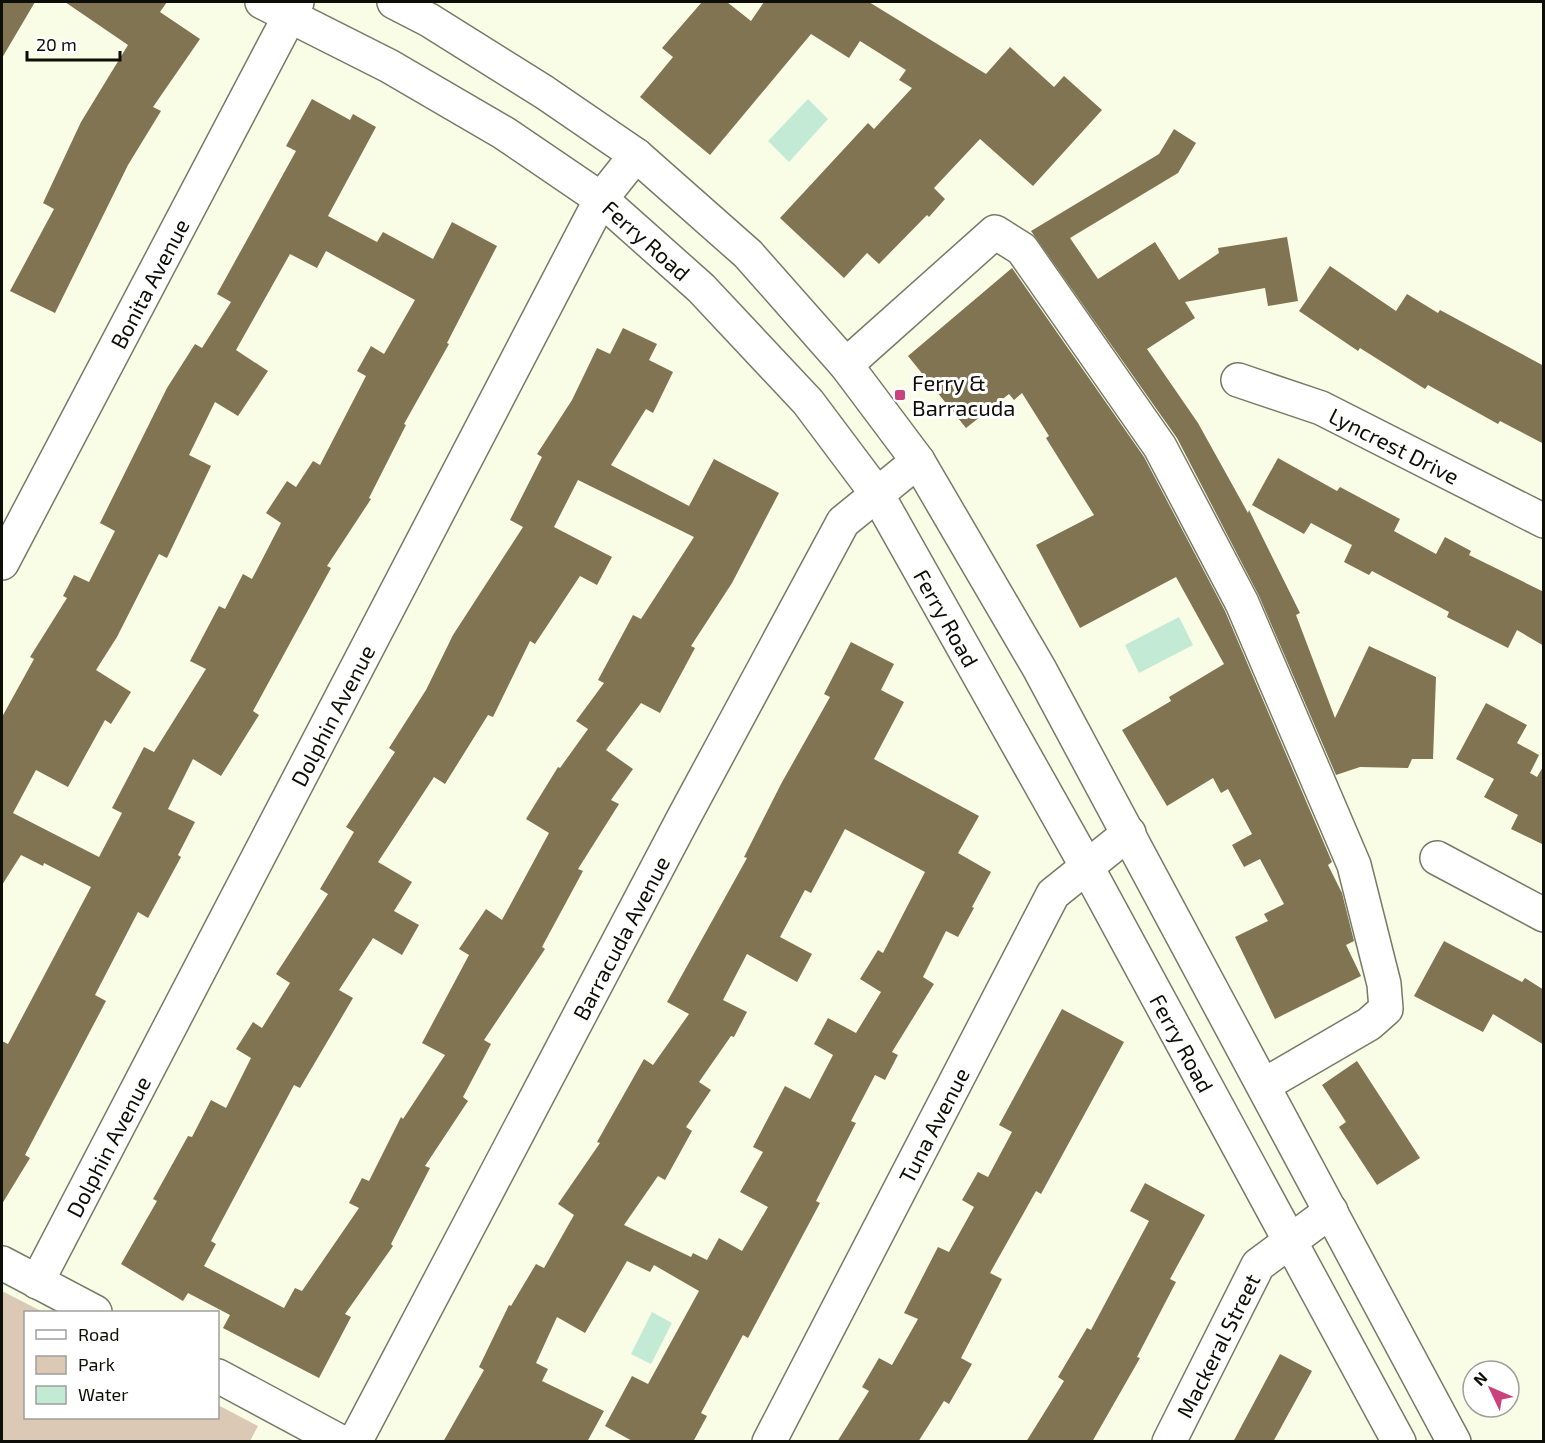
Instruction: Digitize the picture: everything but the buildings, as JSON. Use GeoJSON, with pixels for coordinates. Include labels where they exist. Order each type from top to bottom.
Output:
{"type":"FeatureCollection","features":[{"type":"Feature","properties":{"kind":"street"},"geometry":{"type":"LineString","coordinates":[[394,2],[429,20],[535,86],[636,155],[748,254],[846,365],[918,461],[1039,668],[1454,1442]]}},
{"type":"Feature","properties":{"kind":"street","name":"Ferry Road"},"geometry":{"type":"LineString","coordinates":[[283,6],[504,133],[601,200],[701,288],[808,402],[877,494],[1087,867],[1399,1442]]}},
{"type":"Feature","properties":{"kind":"street","name":"Bonita Avenue"},"geometry":{"type":"LineString","coordinates":[[2,563],[283,6]]}},
{"type":"Feature","properties":{"kind":"street","name":"Dolphin Avenue"},"geometry":{"type":"LineString","coordinates":[[37,1282],[601,200],[636,155]]}},
{"type":"Feature","properties":{"kind":"street"},"geometry":{"type":"LineString","coordinates":[[846,365],[995,232],[1022,249],[1160,447],[1242,603],[1354,865],[1384,984],[1386,1009],[1370,1024],[1264,1085]]}},
{"type":"Feature","properties":{"kind":"street","name":"Lyncrest Drive"},"geometry":{"type":"LineString","coordinates":[[1238,380],[1321,408],[1544,521]]}},
{"type":"Feature","properties":{"kind":"street","name":"Barracuda Avenue"},"geometry":{"type":"LineString","coordinates":[[356,1442],[832,541],[843,522],[918,461]]}},
{"type":"Feature","properties":{"kind":"street","name":"Tuna Avenue"},"geometry":{"type":"LineString","coordinates":[[769,1442],[1053,894],[1129,833]]}},
{"type":"Feature","properties":{"kind":"street"},"geometry":{"type":"LineString","coordinates":[[1437,858],[1544,915]]}},
{"type":"Feature","properties":{"kind":"street","name":"Mackeral Street"},"geometry":{"type":"LineString","coordinates":[[1169,1442],[1258,1265],[1331,1210]]}},
{"type":"Feature","properties":{"kind":"street"},"geometry":{"type":"LineString","coordinates":[[2,1263],[94,1311]]}},
{"type":"Feature","properties":{"kind":"street"},"geometry":{"type":"LineString","coordinates":[[219,1377],[341,1442]]}},
{"type":"Feature","properties":{"kind":"green space"},"geometry":{"type":"Polygon","coordinates":[[[2,1291],[41,1311],[24,1311],[24,1419],[219,1419],[219,1406],[258,1426],[250,1441],[2,1441],[2,1291]]]}},
{"type":"Feature","properties":{"kind":"water"},"geometry":{"type":"Polygon","coordinates":[[[808,99],[828,119],[789,162],[768,141],[808,99]]]}},
{"type":"Feature","properties":{"kind":"water"},"geometry":{"type":"Polygon","coordinates":[[[1179,617],[1193,645],[1139,673],[1125,645],[1179,617]]]}},
{"type":"Feature","properties":{"kind":"water"},"geometry":{"type":"Polygon","coordinates":[[[652,1312],[672,1323],[651,1364],[631,1354],[652,1312]]]}},
{"type":"Feature","properties":{"kind":"place","name":"Ferry & Barracuda"},"geometry":{"type":"Point","coordinates":[900,395]}}]}
